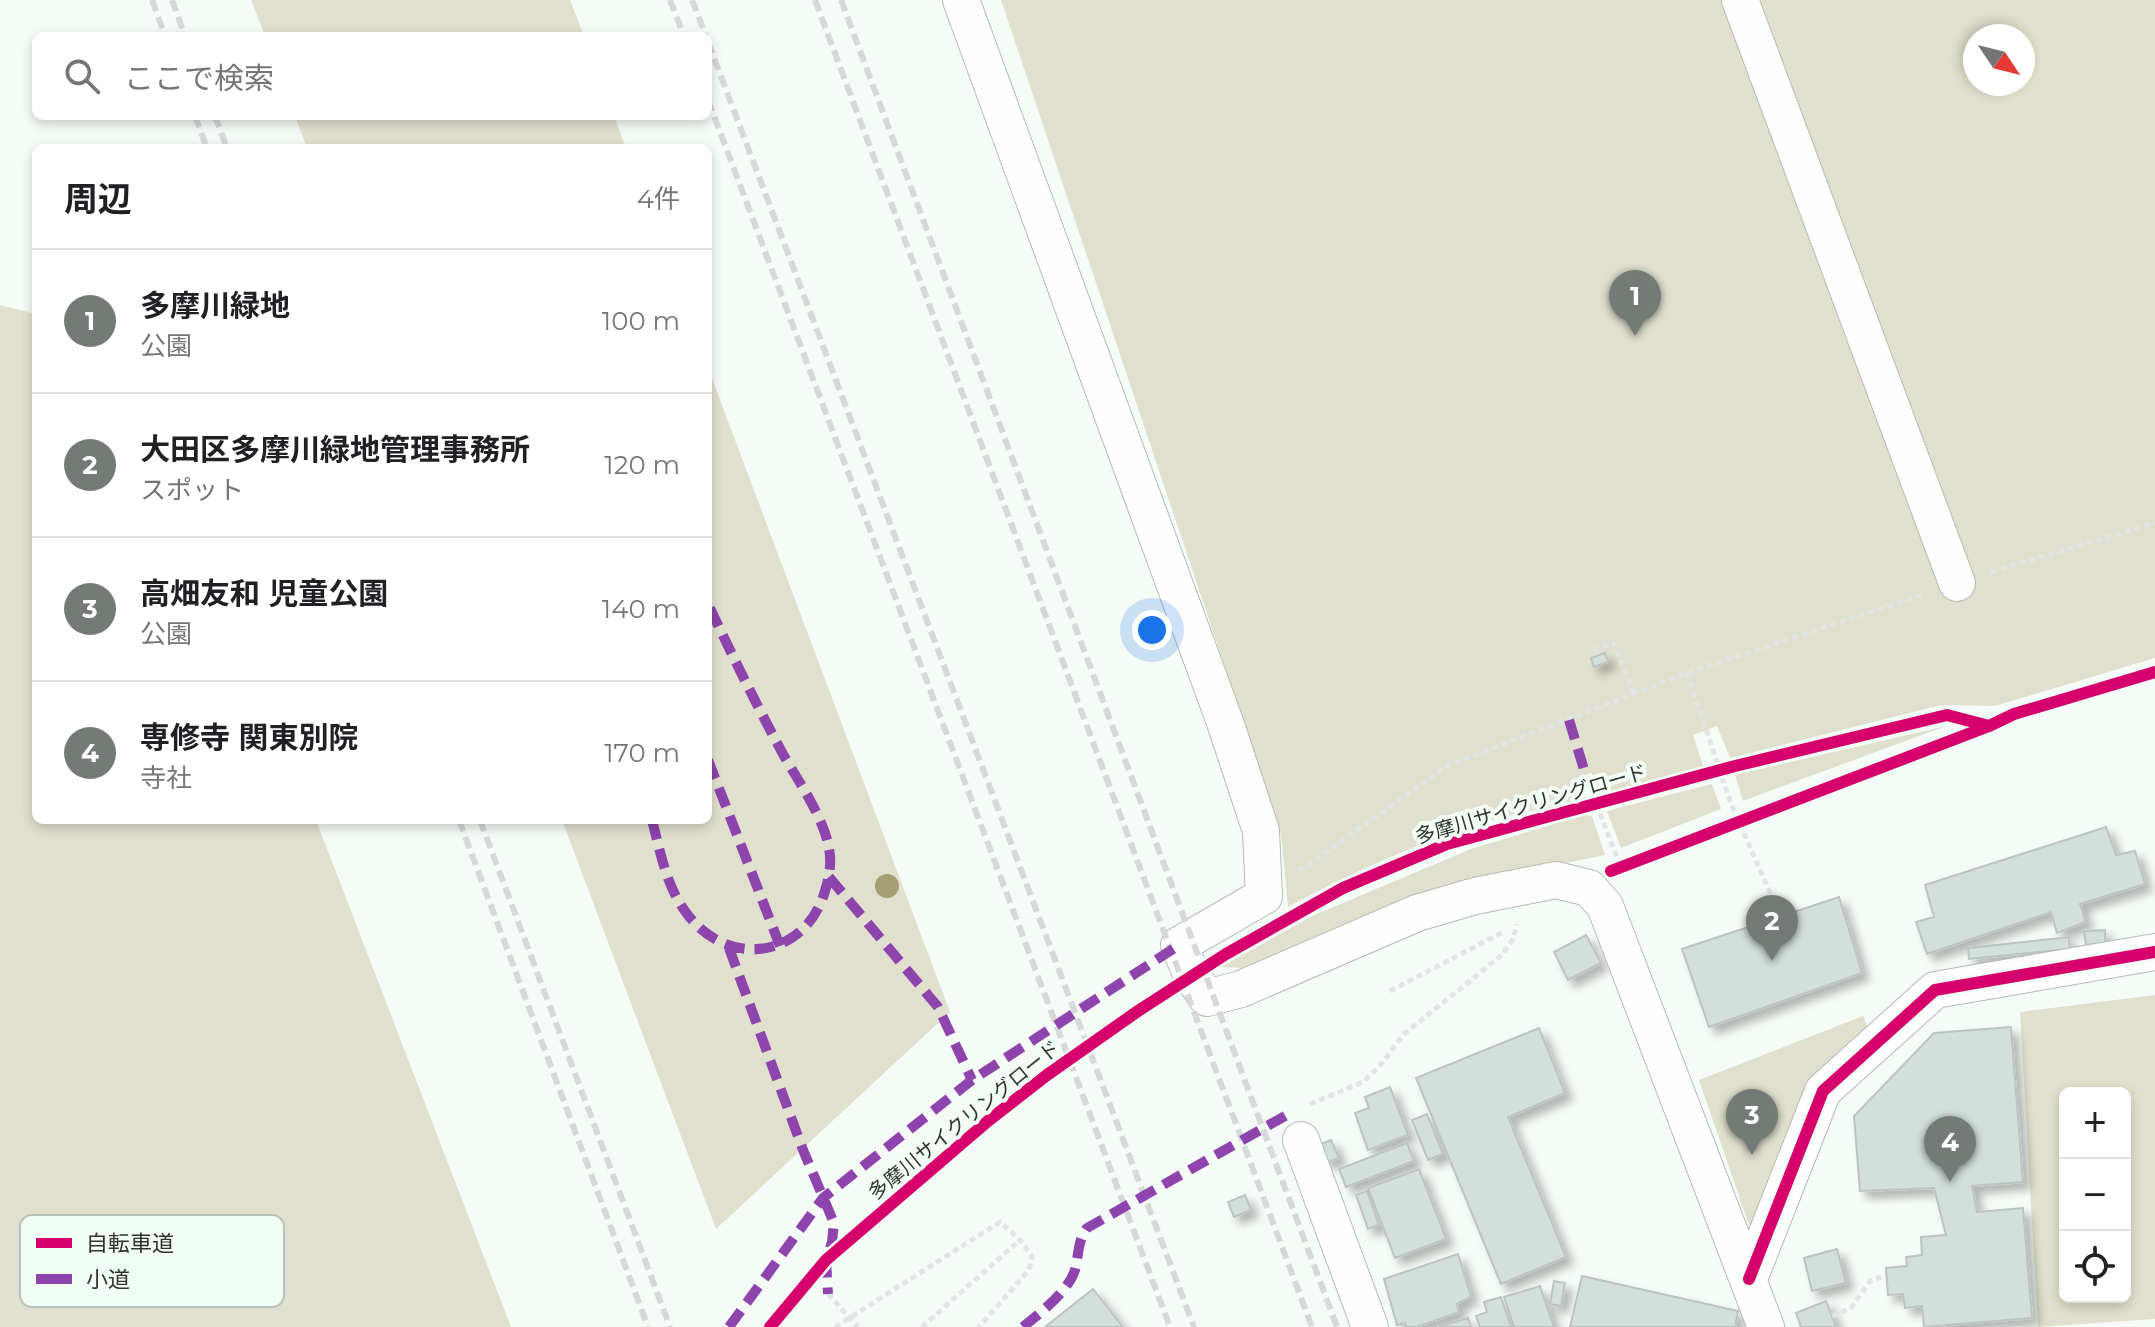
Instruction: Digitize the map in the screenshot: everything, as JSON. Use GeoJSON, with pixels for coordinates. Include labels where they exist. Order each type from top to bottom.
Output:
{"type":"FeatureCollection","features":[{"type":"Feature","properties":{"kind":"street"},"geometry":{"type":"LineString","coordinates":[[961,0],[1247,783],[1261,831],[1264,896],[1179,945],[1192,976],[1207,998],[1241,989],[1417,913],[1475,896],[1556,880],[1589,888],[1605,906],[1766,1327]]}},
{"type":"Feature","properties":{"kind":"street"},"geometry":{"type":"LineString","coordinates":[[1740,0],[1957,583]]}},
{"type":"Feature","properties":{"kind":"street"},"geometry":{"type":"LineString","coordinates":[[1749,1279],[1823,1091],[1935,990],[2155,952]]}},
{"type":"Feature","properties":{"kind":"street"},"geometry":{"type":"LineString","coordinates":[[1301,1140],[1370,1327]]}},
{"type":"Feature","properties":{"kind":"path"},"geometry":{"type":"LineString","coordinates":[[1264,896],[1447,766],[1687,673],[1957,583],[2155,523]]}},
{"type":"Feature","properties":{"kind":"path"},"geometry":{"type":"LineString","coordinates":[[1593,650],[1614,643],[1634,694]]}},
{"type":"Feature","properties":{"kind":"path"},"geometry":{"type":"LineString","coordinates":[[1687,673],[1738,822],[1780,916]]}},
{"type":"Feature","properties":{"kind":"path"},"geometry":{"type":"LineString","coordinates":[[1703,776],[1735,766]]}},
{"type":"Feature","properties":{"kind":"path"},"geometry":{"type":"LineString","coordinates":[[1586,776],[1615,851]]}},
{"type":"Feature","properties":{"kind":"path"},"geometry":{"type":"LineString","coordinates":[[1723,828],[1752,816]]}},
{"type":"Feature","properties":{"kind":"path"},"geometry":{"type":"LineString","coordinates":[[1611,871],[1636,862]]}},
{"type":"Feature","properties":{"kind":"path"},"geometry":{"type":"LineString","coordinates":[[1390,991],[1528,917]]}},
{"type":"Feature","properties":{"kind":"path"},"geometry":{"type":"LineString","coordinates":[[1301,1140],[1292,1112],[1363,1082],[1404,1034],[1502,955],[1513,939],[1516,925]]}},
{"type":"Feature","properties":{"kind":"path"},"geometry":{"type":"LineString","coordinates":[[835,1327],[1000,1222],[1020,1240],[1032,1257],[1029,1270],[979,1327]]}},
{"type":"Feature","properties":{"kind":"path"},"geometry":{"type":"LineString","coordinates":[[922,1327],[1020,1240]]}},
{"type":"Feature","properties":{"kind":"path"},"geometry":{"type":"LineString","coordinates":[[1832,1316],[1851,1308],[1870,1281],[1881,1277]]}},
{"type":"Feature","properties":{"kind":"path"},"geometry":{"type":"LineString","coordinates":[[828,1294],[858,1327]]}},
{"type":"Feature","properties":{"kind":"green space"},"geometry":{"type":"Polygon","coordinates":[[[251,0],[570,0],[582,32],[263,32],[251,0]]]}},
{"type":"Feature","properties":{"kind":"green space"},"geometry":{"type":"Polygon","coordinates":[[[1001,0],[2155,0],[2155,658],[1995,706],[1941,705],[1730,758],[1717,726],[1693,735],[1703,766],[1602,795],[1591,773],[1580,778],[1586,798],[1479,824],[1429,841],[1288,907],[1281,834],[1001,0]]]}},
{"type":"Feature","properties":{"kind":"green space"},"geometry":{"type":"Polygon","coordinates":[[[296,120],[616,120],[624,144],[306,144],[296,120]]]}},
{"type":"Feature","properties":{"kind":"green space"},"geometry":{"type":"Polygon","coordinates":[[[0,305],[32,313],[32,824],[318,824],[511,1327],[0,1327],[0,305]]]}},
{"type":"Feature","properties":{"kind":"green space"},"geometry":{"type":"Polygon","coordinates":[[[712,379],[950,1012],[716,1229],[564,824],[712,824],[712,379]]]}},
{"type":"Feature","properties":{"kind":"green space"},"geometry":{"type":"Polygon","coordinates":[[[1946,726],[1743,801],[1735,775],[1946,726]]]}},
{"type":"Feature","properties":{"kind":"green space"},"geometry":{"type":"Polygon","coordinates":[[[1712,784],[1721,809],[1621,848],[1607,811],[1712,784]]]}},
{"type":"Feature","properties":{"kind":"green space"},"geometry":{"type":"Polygon","coordinates":[[[1584,815],[1592,816],[1605,855],[1454,886],[1243,968],[1221,967],[1312,916],[1471,849],[1584,815]]]}},
{"type":"Feature","properties":{"kind":"green space"},"geometry":{"type":"Polygon","coordinates":[[[2155,995],[2155,1319],[2038,1327],[2020,1012],[2155,995]]]}},
{"type":"Feature","properties":{"kind":"green space"},"geometry":{"type":"Polygon","coordinates":[[[1863,1016],[1868,1027],[1807,1083],[1750,1228],[1699,1080],[1863,1016]]]}},
{"type":"Feature","properties":{"kind":"building"},"geometry":{"type":"Polygon","coordinates":[[[1605,653],[1608,662],[1594,667],[1591,658],[1605,653]]]}},
{"type":"Feature","properties":{"kind":"building"},"geometry":{"type":"Polygon","coordinates":[[[2106,827],[2116,855],[2135,851],[2145,884],[2080,904],[2086,922],[2057,933],[2051,912],[1927,954],[1916,922],[1934,917],[1925,885],[2106,827]]]}},
{"type":"Feature","properties":{"kind":"building"},"geometry":{"type":"Polygon","coordinates":[[[1839,897],[1862,973],[1709,1027],[1682,949],[1839,897]]]}},
{"type":"Feature","properties":{"kind":"building"},"geometry":{"type":"Polygon","coordinates":[[[2105,930],[2105,943],[2086,945],[2084,931],[2105,930]]]}},
{"type":"Feature","properties":{"kind":"building"},"geometry":{"type":"Polygon","coordinates":[[[1586,935],[1601,963],[1568,980],[1554,952],[1586,935]]]}},
{"type":"Feature","properties":{"kind":"building"},"geometry":{"type":"Polygon","coordinates":[[[2069,937],[2070,949],[1969,959],[1968,948],[2069,937]]]}},
{"type":"Feature","properties":{"kind":"building"},"geometry":{"type":"Polygon","coordinates":[[[2011,1027],[2023,1182],[1972,1186],[1977,1212],[2023,1208],[2032,1318],[1924,1327],[1922,1306],[1905,1308],[1903,1294],[1888,1295],[1886,1268],[1907,1266],[1906,1257],[1922,1255],[1921,1237],[1946,1235],[1934,1188],[1860,1191],[1854,1116],[1934,1033],[2011,1027]]]}},
{"type":"Feature","properties":{"kind":"building"},"geometry":{"type":"Polygon","coordinates":[[[1539,1028],[1565,1093],[1508,1117],[1566,1257],[1501,1284],[1416,1078],[1539,1028]]]}},
{"type":"Feature","properties":{"kind":"building"},"geometry":{"type":"Polygon","coordinates":[[[1390,1087],[1408,1135],[1368,1150],[1355,1113],[1369,1108],[1365,1097],[1390,1087]]]}},
{"type":"Feature","properties":{"kind":"building"},"geometry":{"type":"Polygon","coordinates":[[[1427,1114],[1443,1154],[1428,1160],[1412,1120],[1427,1114]]]}},
{"type":"Feature","properties":{"kind":"building"},"geometry":{"type":"Polygon","coordinates":[[[1331,1140],[1339,1158],[1326,1163],[1318,1145],[1331,1140]]]}},
{"type":"Feature","properties":{"kind":"building"},"geometry":{"type":"Polygon","coordinates":[[[1407,1143],[1414,1161],[1346,1187],[1339,1169],[1407,1143]]]}},
{"type":"Feature","properties":{"kind":"building"},"geometry":{"type":"Polygon","coordinates":[[[1419,1169],[1446,1239],[1395,1258],[1368,1188],[1419,1169]]]}},
{"type":"Feature","properties":{"kind":"building"},"geometry":{"type":"Polygon","coordinates":[[[1367,1191],[1379,1225],[1368,1229],[1356,1195],[1367,1191]]]}},
{"type":"Feature","properties":{"kind":"building"},"geometry":{"type":"Polygon","coordinates":[[[1245,1195],[1251,1210],[1234,1217],[1228,1202],[1245,1195]]]}},
{"type":"Feature","properties":{"kind":"building"},"geometry":{"type":"Polygon","coordinates":[[[1837,1249],[1846,1283],[1812,1291],[1804,1258],[1837,1249]]]}},
{"type":"Feature","properties":{"kind":"building"},"geometry":{"type":"Polygon","coordinates":[[[1458,1254],[1471,1296],[1457,1304],[1459,1312],[1417,1327],[1406,1327],[1405,1323],[1397,1325],[1384,1279],[1458,1254]]]}},
{"type":"Feature","properties":{"kind":"building"},"geometry":{"type":"Polygon","coordinates":[[[1582,1276],[1738,1311],[1735,1327],[1570,1327],[1582,1276]]]}},
{"type":"Feature","properties":{"kind":"building"},"geometry":{"type":"Polygon","coordinates":[[[1554,1281],[1565,1283],[1561,1306],[1550,1304],[1554,1281]]]}},
{"type":"Feature","properties":{"kind":"building"},"geometry":{"type":"Polygon","coordinates":[[[1540,1286],[1554,1327],[1514,1327],[1504,1297],[1540,1286]]]}},
{"type":"Feature","properties":{"kind":"building"},"geometry":{"type":"Polygon","coordinates":[[[1093,1289],[1123,1327],[1045,1327],[1093,1289]]]}},
{"type":"Feature","properties":{"kind":"building"},"geometry":{"type":"Polygon","coordinates":[[[1501,1297],[1511,1327],[1480,1327],[1476,1316],[1487,1312],[1484,1302],[1501,1297]]]}},
{"type":"Feature","properties":{"kind":"building"},"geometry":{"type":"Polygon","coordinates":[[[1826,1301],[1836,1327],[1801,1327],[1796,1313],[1826,1301]]]}},
{"type":"Feature","properties":{"kind":"building"},"geometry":{"type":"Polygon","coordinates":[[[1468,1318],[1471,1327],[1438,1327],[1468,1318]]]}},
{"type":"Feature","properties":{"kind":"railway"},"geometry":{"type":"LineString","coordinates":[[152,0],[164,32]]}},
{"type":"Feature","properties":{"kind":"railway"},"geometry":{"type":"LineString","coordinates":[[172,0],[184,32]]}},
{"type":"Feature","properties":{"kind":"railway"},"geometry":{"type":"LineString","coordinates":[[670,0],[682,32]]}},
{"type":"Feature","properties":{"kind":"railway"},"geometry":{"type":"LineString","coordinates":[[692,0],[704,32]]}},
{"type":"Feature","properties":{"kind":"railway"},"geometry":{"type":"LineString","coordinates":[[815,0],[1312,1327]]}},
{"type":"Feature","properties":{"kind":"railway"},"geometry":{"type":"LineString","coordinates":[[841,0],[1337,1327]]}},
{"type":"Feature","properties":{"kind":"railway"},"geometry":{"type":"LineString","coordinates":[[712,53],[1194,1327]]}},
{"type":"Feature","properties":{"kind":"railway"},"geometry":{"type":"LineString","coordinates":[[712,111],[1170,1327]]}},
{"type":"Feature","properties":{"kind":"railway"},"geometry":{"type":"LineString","coordinates":[[196,120],[206,144]]}},
{"type":"Feature","properties":{"kind":"railway"},"geometry":{"type":"LineString","coordinates":[[216,120],[226,144]]}},
{"type":"Feature","properties":{"kind":"railway"},"geometry":{"type":"LineString","coordinates":[[460,824],[648,1327]]}},
{"type":"Feature","properties":{"kind":"railway"},"geometry":{"type":"LineString","coordinates":[[481,824],[670,1327]]}},
{"type":"Feature","properties":{"kind":"marked path"},"geometry":{"type":"LineString","coordinates":[[653,824],[664,867],[678,901],[702,930],[721,942],[762,949],[782,943],[800,931],[815,914],[829,875],[827,838],[712,612]]}},
{"type":"Feature","properties":{"kind":"marked path"},"geometry":{"type":"LineString","coordinates":[[1569,720],[1586,776]]}},
{"type":"Feature","properties":{"kind":"marked path"},"geometry":{"type":"LineString","coordinates":[[712,770],[780,946]]}},
{"type":"Feature","properties":{"kind":"marked path"},"geometry":{"type":"LineString","coordinates":[[829,877],[938,1007],[972,1080]]}},
{"type":"Feature","properties":{"kind":"marked path"},"geometry":{"type":"LineString","coordinates":[[729,1327],[823,1198],[972,1080],[1179,945]]}},
{"type":"Feature","properties":{"kind":"marked path"},"geometry":{"type":"LineString","coordinates":[[729,948],[803,1150],[834,1223],[826,1260],[828,1294]]}},
{"type":"Feature","properties":{"kind":"marked path"},"geometry":{"type":"LineString","coordinates":[[1023,1327],[1053,1302],[1066,1286],[1075,1270],[1080,1243],[1087,1228],[1292,1112]]}},
{"type":"Feature","properties":{"kind":"cycle path","name":"多摩川サイクリングロード"},"geometry":{"type":"LineString","coordinates":[[770,1327],[826,1260],[988,1121],[1047,1075],[1226,954],[1343,888],[1447,844],[1735,766],[1947,715],[1989,726],[2014,714],[2155,672]]}},
{"type":"Feature","properties":{"kind":"cycle path"},"geometry":{"type":"LineString","coordinates":[[1611,871],[1989,726]]}},
{"type":"Feature","properties":{"kind":"cycle path"},"geometry":{"type":"LineString","coordinates":[[1749,1279],[1823,1091],[1935,990],[2155,952]]}},
{"type":"Feature","properties":{"kind":"place","name":"多摩川緑地"},"geometry":{"type":"Point","coordinates":[1635,336]}},
{"type":"Feature","properties":{"kind":"place","name":"大田区多摩川緑地管理事務所"},"geometry":{"type":"Point","coordinates":[1772,961]}},
{"type":"Feature","properties":{"kind":"place","name":"高畑友和 児童公園"},"geometry":{"type":"Point","coordinates":[1752,1155]}},
{"type":"Feature","properties":{"kind":"place","name":"専修寺 関東別院"},"geometry":{"type":"Point","coordinates":[1950,1182]}}]}
